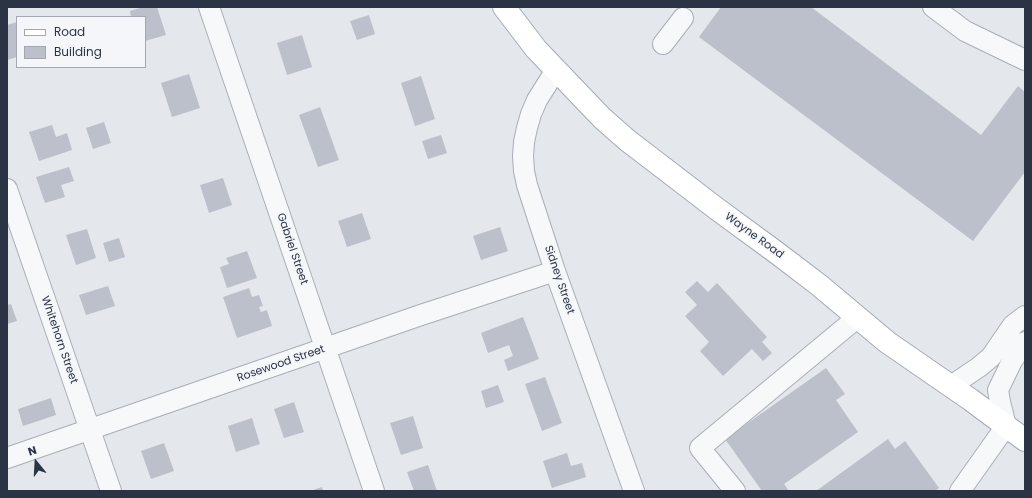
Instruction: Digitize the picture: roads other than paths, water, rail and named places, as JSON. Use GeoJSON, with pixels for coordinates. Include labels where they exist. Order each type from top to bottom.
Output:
{"type":"FeatureCollection","features":[{"type":"Feature","properties":{"kind":"main road","name":"Wayne Road"},"geometry":{"type":"LineString","coordinates":[[504,7],[536,49],[602,118],[627,140],[820,285],[887,342],[1025,440]]}},
{"type":"Feature","properties":{"kind":"street","name":"Gabriel Street"},"geometry":{"type":"LineString","coordinates":[[210,7],[374,491]]}},
{"type":"Feature","properties":{"kind":"street"},"geometry":{"type":"LineString","coordinates":[[932,7],[965,31],[1025,60]]}},
{"type":"Feature","properties":{"kind":"street"},"geometry":{"type":"LineString","coordinates":[[663,44],[683,18]]}},
{"type":"Feature","properties":{"kind":"street","name":"Sidney Street"},"geometry":{"type":"LineString","coordinates":[[556,70],[537,100],[531,114],[524,142],[524,171],[527,185],[555,271],[634,491]]}},
{"type":"Feature","properties":{"kind":"street","name":"Whitehorn Street"},"geometry":{"type":"LineString","coordinates":[[7,189],[111,491]]}},
{"type":"Feature","properties":{"kind":"street","name":"Rosewood Street"},"geometry":{"type":"LineString","coordinates":[[7,458],[421,315],[555,271]]}},
{"type":"Feature","properties":{"kind":"street"},"geometry":{"type":"LineString","coordinates":[[951,386],[991,357],[1013,325],[1025,316]]}},
{"type":"Feature","properties":{"kind":"street"},"geometry":{"type":"LineString","coordinates":[[735,491],[700,448],[858,317]]}},
{"type":"Feature","properties":{"kind":"street"},"geometry":{"type":"LineString","coordinates":[[960,491],[1006,426],[998,390],[1012,361],[1025,342]]}}]}
